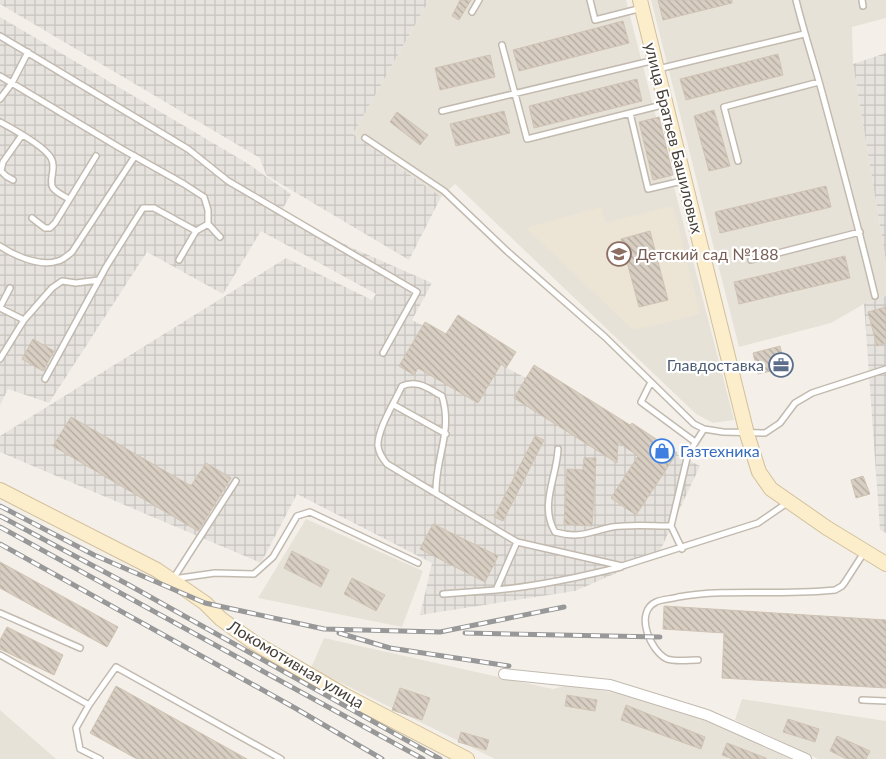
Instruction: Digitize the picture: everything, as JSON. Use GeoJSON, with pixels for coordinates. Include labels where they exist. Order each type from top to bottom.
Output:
{"type":"FeatureCollection","features":[{"type":"Feature","properties":{"kind":"street","name":"улица Братьев Башиловых"},"geometry":{"type":"LineString","coordinates":[[641,4],[746,434],[759,472],[771,489],[886,564]]}},
{"type":"Feature","properties":{"kind":"street","name":"Локомотивная улица"},"geometry":{"type":"LineString","coordinates":[[0,490],[173,579],[205,603],[221,619],[253,642],[344,694],[467,759]]}},
{"type":"Feature","properties":{"kind":"street"},"geometry":{"type":"LineString","coordinates":[[504,674],[610,685],[707,715],[806,759]]}},
{"type":"Feature","properties":{"kind":"lane"},"geometry":{"type":"LineString","coordinates":[[472,12],[480,0]]}},
{"type":"Feature","properties":{"kind":"lane"},"geometry":{"type":"LineString","coordinates":[[590,0],[594,20],[641,4]]}},
{"type":"Feature","properties":{"kind":"lane"},"geometry":{"type":"LineString","coordinates":[[796,0],[860,232],[875,296]]}},
{"type":"Feature","properties":{"kind":"lane"},"geometry":{"type":"LineString","coordinates":[[442,111],[515,93],[804,34]]}},
{"type":"Feature","properties":{"kind":"lane"},"geometry":{"type":"LineString","coordinates":[[0,36],[188,149],[228,181],[417,292],[383,353]]}},
{"type":"Feature","properties":{"kind":"lane"},"geometry":{"type":"LineString","coordinates":[[502,45],[527,139],[666,104]]}},
{"type":"Feature","properties":{"kind":"lane"},"geometry":{"type":"LineString","coordinates":[[0,99],[12,82],[28,52]]}},
{"type":"Feature","properties":{"kind":"lane"},"geometry":{"type":"LineString","coordinates":[[0,76],[204,197],[208,210],[208,224],[220,237]]}},
{"type":"Feature","properties":{"kind":"lane"},"geometry":{"type":"LineString","coordinates":[[738,161],[724,107],[819,82]]}},
{"type":"Feature","properties":{"kind":"lane"},"geometry":{"type":"LineString","coordinates":[[630,113],[648,189],[685,180]]}},
{"type":"Feature","properties":{"kind":"lane"},"geometry":{"type":"LineString","coordinates":[[0,122],[22,135],[49,155],[53,162],[54,172],[51,184],[54,190],[69,199]]}},
{"type":"Feature","properties":{"kind":"lane"},"geometry":{"type":"LineString","coordinates":[[14,180],[1,171],[3,162],[22,135]]}},
{"type":"Feature","properties":{"kind":"lane"},"geometry":{"type":"LineString","coordinates":[[365,138],[444,191],[508,252],[605,337],[694,424],[704,429],[746,434],[765,434],[780,423],[795,403],[812,394],[886,369]]}},
{"type":"Feature","properties":{"kind":"lane"},"geometry":{"type":"LineString","coordinates":[[32,218],[45,228],[50,228],[55,223],[96,156]]}},
{"type":"Feature","properties":{"kind":"lane"},"geometry":{"type":"LineString","coordinates":[[0,246],[11,254],[40,262],[59,261],[72,252],[135,156]]}},
{"type":"Feature","properties":{"kind":"lane"},"geometry":{"type":"LineString","coordinates":[[45,379],[98,280],[143,208],[154,208],[196,231]]}},
{"type":"Feature","properties":{"kind":"lane"},"geometry":{"type":"LineString","coordinates":[[179,260],[196,231],[208,224]]}},
{"type":"Feature","properties":{"kind":"lane"},"geometry":{"type":"LineString","coordinates":[[751,260],[860,232]]}},
{"type":"Feature","properties":{"kind":"lane"},"geometry":{"type":"LineString","coordinates":[[0,358],[24,320],[52,288],[62,281],[76,283],[98,280]]}},
{"type":"Feature","properties":{"kind":"lane"},"geometry":{"type":"LineString","coordinates":[[10,288],[0,308],[24,320]]}},
{"type":"Feature","properties":{"kind":"lane"},"geometry":{"type":"LineString","coordinates":[[651,382],[640,402],[695,442]]}},
{"type":"Feature","properties":{"kind":"lane"},"geometry":{"type":"LineString","coordinates":[[436,493],[436,484],[446,434],[446,409],[442,396],[422,384],[409,383],[402,386],[379,436],[378,447],[381,456],[388,464],[517,542],[622,566]]}},
{"type":"Feature","properties":{"kind":"lane"},"geometry":{"type":"LineString","coordinates":[[394,405],[446,434]]}},
{"type":"Feature","properties":{"kind":"lane"},"geometry":{"type":"LineString","coordinates":[[682,548],[671,526],[688,454],[704,429]]}},
{"type":"Feature","properties":{"kind":"lane"},"geometry":{"type":"LineString","coordinates":[[558,448],[558,456],[550,489],[548,512],[550,523],[556,532],[581,536],[614,527],[671,526]]}},
{"type":"Feature","properties":{"kind":"lane"},"geometry":{"type":"LineString","coordinates":[[173,579],[236,481]]}},
{"type":"Feature","properties":{"kind":"lane"},"geometry":{"type":"LineString","coordinates":[[443,594],[524,588],[559,582],[622,566],[758,523],[789,502]]}},
{"type":"Feature","properties":{"kind":"lane"},"geometry":{"type":"LineString","coordinates":[[173,579],[215,573],[254,574],[273,556],[297,516],[310,512],[418,563]]}},
{"type":"Feature","properties":{"kind":"lane"},"geometry":{"type":"LineString","coordinates":[[496,590],[517,542]]}},
{"type":"Feature","properties":{"kind":"lane"},"geometry":{"type":"LineString","coordinates":[[698,660],[668,659],[656,651],[648,637],[645,625],[648,610],[655,602],[694,594],[835,590],[842,586],[865,551]]}},
{"type":"Feature","properties":{"kind":"lane"},"geometry":{"type":"LineString","coordinates":[[0,613],[80,648]]}},
{"type":"Feature","properties":{"kind":"lane"},"geometry":{"type":"LineString","coordinates":[[0,655],[89,705]]}},
{"type":"Feature","properties":{"kind":"lane"},"geometry":{"type":"LineString","coordinates":[[100,759],[80,748],[76,728],[89,705],[116,667],[281,759]]}},
{"type":"Feature","properties":{"kind":"lane"},"geometry":{"type":"LineString","coordinates":[[862,700],[886,701]]}},
{"type":"Feature","properties":{"kind":"shaded area"},"geometry":{"type":"Polygon","coordinates":[[[0,0],[429,0],[353,134],[441,197],[409,260],[266,175],[260,158],[0,4],[0,0]]]}},
{"type":"Feature","properties":{"kind":"shaded area"},"geometry":{"type":"Polygon","coordinates":[[[429,0],[626,0],[734,420],[713,423],[696,414],[455,184],[441,197],[353,134],[429,0]]]}},
{"type":"Feature","properties":{"kind":"shaded area"},"geometry":{"type":"Polygon","coordinates":[[[651,0],[886,0],[886,18],[852,27],[853,64],[886,261],[886,296],[864,304],[831,323],[739,347],[651,0]]]}},
{"type":"Feature","properties":{"kind":"shaded area"},"geometry":{"type":"Polygon","coordinates":[[[0,17],[247,163],[291,194],[282,210],[350,247],[432,283],[412,320],[700,466],[658,555],[575,591],[420,615],[432,563],[297,494],[261,563],[0,452],[0,436],[286,258],[372,300],[376,294],[261,231],[223,294],[147,252],[49,403],[8,389],[0,405],[0,17]]]}},
{"type":"Feature","properties":{"kind":"shaded area"},"geometry":{"type":"Polygon","coordinates":[[[886,53],[886,261],[853,64],[886,53]]]}},
{"type":"Feature","properties":{"kind":"shaded area","name":"Детский сад №188"},"geometry":{"type":"Polygon","coordinates":[[[673,206],[700,314],[633,330],[526,228],[601,207],[605,223],[673,206]]]}},
{"type":"Feature","properties":{"kind":"shaded area"},"geometry":{"type":"Polygon","coordinates":[[[886,296],[886,533],[880,530],[864,304],[886,296]]]}},
{"type":"Feature","properties":{"kind":"shaded area"},"geometry":{"type":"Polygon","coordinates":[[[306,519],[423,571],[402,627],[258,598],[306,519]]]}},
{"type":"Feature","properties":{"kind":"shaded area"},"geometry":{"type":"Polygon","coordinates":[[[324,638],[553,689],[568,685],[629,695],[719,724],[791,759],[495,759],[311,668],[324,638]]]}},
{"type":"Feature","properties":{"kind":"shaded area"},"geometry":{"type":"Polygon","coordinates":[[[742,699],[886,721],[886,759],[818,759],[735,720],[742,699]]]}},
{"type":"Feature","properties":{"kind":"shaded area"},"geometry":{"type":"Polygon","coordinates":[[[0,710],[56,759],[0,759],[0,710]]]}},
{"type":"Feature","properties":{"kind":"building"},"geometry":{"type":"Polygon","coordinates":[[[460,0],[471,0],[459,20],[452,16],[460,0]]]}},
{"type":"Feature","properties":{"kind":"building"},"geometry":{"type":"Polygon","coordinates":[[[658,0],[732,0],[732,3],[663,20],[658,0]]]}},
{"type":"Feature","properties":{"kind":"building"},"geometry":{"type":"Polygon","coordinates":[[[623,21],[629,43],[519,71],[513,50],[623,21]]]}},
{"type":"Feature","properties":{"kind":"building"},"geometry":{"type":"Polygon","coordinates":[[[778,54],[783,75],[686,100],[680,79],[778,54]]]}},
{"type":"Feature","properties":{"kind":"building"},"geometry":{"type":"Polygon","coordinates":[[[490,55],[495,77],[440,90],[435,68],[490,55]]]}},
{"type":"Feature","properties":{"kind":"building"},"geometry":{"type":"Polygon","coordinates":[[[637,79],[642,101],[534,128],[529,106],[637,79]]]}},
{"type":"Feature","properties":{"kind":"building"},"geometry":{"type":"Polygon","coordinates":[[[714,110],[730,166],[709,171],[694,116],[714,110]]]}},
{"type":"Feature","properties":{"kind":"building"},"geometry":{"type":"Polygon","coordinates":[[[504,111],[510,133],[456,146],[450,124],[504,111]]]}},
{"type":"Feature","properties":{"kind":"building"},"geometry":{"type":"Polygon","coordinates":[[[397,112],[428,135],[420,145],[390,122],[397,112]]]}},
{"type":"Feature","properties":{"kind":"building"},"geometry":{"type":"Polygon","coordinates":[[[659,117],[673,175],[653,180],[639,122],[659,117]]]}},
{"type":"Feature","properties":{"kind":"building"},"geometry":{"type":"Polygon","coordinates":[[[826,186],[831,207],[720,233],[715,212],[826,186]]]}},
{"type":"Feature","properties":{"kind":"building"},"geometry":{"type":"Polygon","coordinates":[[[650,231],[668,300],[639,307],[621,239],[650,231]]]}},
{"type":"Feature","properties":{"kind":"building"},"geometry":{"type":"Polygon","coordinates":[[[845,256],[850,278],[739,304],[734,282],[845,256]]]}},
{"type":"Feature","properties":{"kind":"building"},"geometry":{"type":"Polygon","coordinates":[[[886,307],[886,343],[877,346],[868,312],[886,307]]]}},
{"type":"Feature","properties":{"kind":"building"},"geometry":{"type":"Polygon","coordinates":[[[458,315],[516,352],[506,368],[501,364],[478,403],[418,368],[414,375],[399,366],[425,322],[446,334],[458,315]]]}},
{"type":"Feature","properties":{"kind":"building"},"geometry":{"type":"Polygon","coordinates":[[[33,339],[54,351],[43,371],[22,359],[33,339]]]}},
{"type":"Feature","properties":{"kind":"building"},"geometry":{"type":"Polygon","coordinates":[[[780,346],[785,368],[758,374],[753,353],[780,346]]]}},
{"type":"Feature","properties":{"kind":"building"},"geometry":{"type":"Polygon","coordinates":[[[534,365],[630,425],[632,423],[677,453],[636,515],[611,498],[638,456],[618,442],[617,463],[514,398],[534,365]]]}},
{"type":"Feature","properties":{"kind":"building"},"geometry":{"type":"Polygon","coordinates":[[[71,417],[191,486],[206,463],[231,478],[198,531],[53,446],[71,417]]]}},
{"type":"Feature","properties":{"kind":"building"},"geometry":{"type":"Polygon","coordinates":[[[535,436],[544,440],[503,521],[494,517],[535,436]]]}},
{"type":"Feature","properties":{"kind":"building"},"geometry":{"type":"Polygon","coordinates":[[[584,458],[596,458],[592,526],[564,524],[567,469],[583,470],[584,458]]]}},
{"type":"Feature","properties":{"kind":"building"},"geometry":{"type":"Polygon","coordinates":[[[863,476],[870,494],[856,498],[851,480],[863,476]]]}},
{"type":"Feature","properties":{"kind":"building"},"geometry":{"type":"Polygon","coordinates":[[[433,524],[498,556],[485,582],[420,549],[433,524]]]}},
{"type":"Feature","properties":{"kind":"building"},"geometry":{"type":"Polygon","coordinates":[[[292,551],[329,570],[321,587],[284,568],[292,551]]]}},
{"type":"Feature","properties":{"kind":"building"},"geometry":{"type":"Polygon","coordinates":[[[0,562],[118,627],[107,647],[0,588],[0,562]]]}},
{"type":"Feature","properties":{"kind":"building"},"geometry":{"type":"Polygon","coordinates":[[[352,578],[385,595],[376,611],[344,594],[352,578]]]}},
{"type":"Feature","properties":{"kind":"building"},"geometry":{"type":"Polygon","coordinates":[[[664,606],[886,620],[886,688],[722,678],[724,633],[663,629],[664,606]]]}},
{"type":"Feature","properties":{"kind":"building"},"geometry":{"type":"Polygon","coordinates":[[[7,627],[63,655],[54,675],[0,649],[0,640],[7,627]]]}},
{"type":"Feature","properties":{"kind":"building"},"geometry":{"type":"Polygon","coordinates":[[[116,686],[247,759],[137,759],[90,733],[116,686]]]}},
{"type":"Feature","properties":{"kind":"building"},"geometry":{"type":"Polygon","coordinates":[[[400,688],[430,698],[422,720],[392,710],[400,688]]]}},
{"type":"Feature","properties":{"kind":"building"},"geometry":{"type":"Polygon","coordinates":[[[567,695],[597,700],[595,711],[565,706],[567,695]]]}},
{"type":"Feature","properties":{"kind":"building"},"geometry":{"type":"Polygon","coordinates":[[[626,705],[705,737],[701,749],[621,720],[626,705]]]}},
{"type":"Feature","properties":{"kind":"building"},"geometry":{"type":"Polygon","coordinates":[[[788,719],[819,729],[815,742],[783,732],[788,719]]]}},
{"type":"Feature","properties":{"kind":"building"},"geometry":{"type":"Polygon","coordinates":[[[461,732],[489,740],[486,750],[458,742],[461,732]]]}},
{"type":"Feature","properties":{"kind":"building"},"geometry":{"type":"Polygon","coordinates":[[[837,736],[870,751],[866,759],[847,759],[830,751],[837,736]]]}},
{"type":"Feature","properties":{"kind":"building"},"geometry":{"type":"Polygon","coordinates":[[[727,743],[766,759],[733,759],[722,755],[727,743]]]}},
{"type":"Feature","properties":{"kind":"railway"},"geometry":{"type":"LineString","coordinates":[[0,506],[94,555],[205,603],[324,629],[440,632],[564,607]]}},
{"type":"Feature","properties":{"kind":"railway"},"geometry":{"type":"LineString","coordinates":[[0,516],[129,585],[440,759]]}},
{"type":"Feature","properties":{"kind":"railway"},"geometry":{"type":"LineString","coordinates":[[0,527],[423,759]]}},
{"type":"Feature","properties":{"kind":"railway"},"geometry":{"type":"LineString","coordinates":[[0,544],[295,708],[382,759]]}},
{"type":"Feature","properties":{"kind":"railway"},"geometry":{"type":"LineString","coordinates":[[339,633],[390,648],[509,666]]}},
{"type":"Feature","properties":{"kind":"railway"},"geometry":{"type":"LineString","coordinates":[[465,633],[660,637]]}},
{"type":"Feature","properties":{"kind":"place","name":"Детский сад №188"},"geometry":{"type":"Point","coordinates":[619,254]}},
{"type":"Feature","properties":{"kind":"place","name":"Главдоставка"},"geometry":{"type":"Point","coordinates":[781,365]}},
{"type":"Feature","properties":{"kind":"place","name":"Газтехника"},"geometry":{"type":"Point","coordinates":[662,451]}}]}
